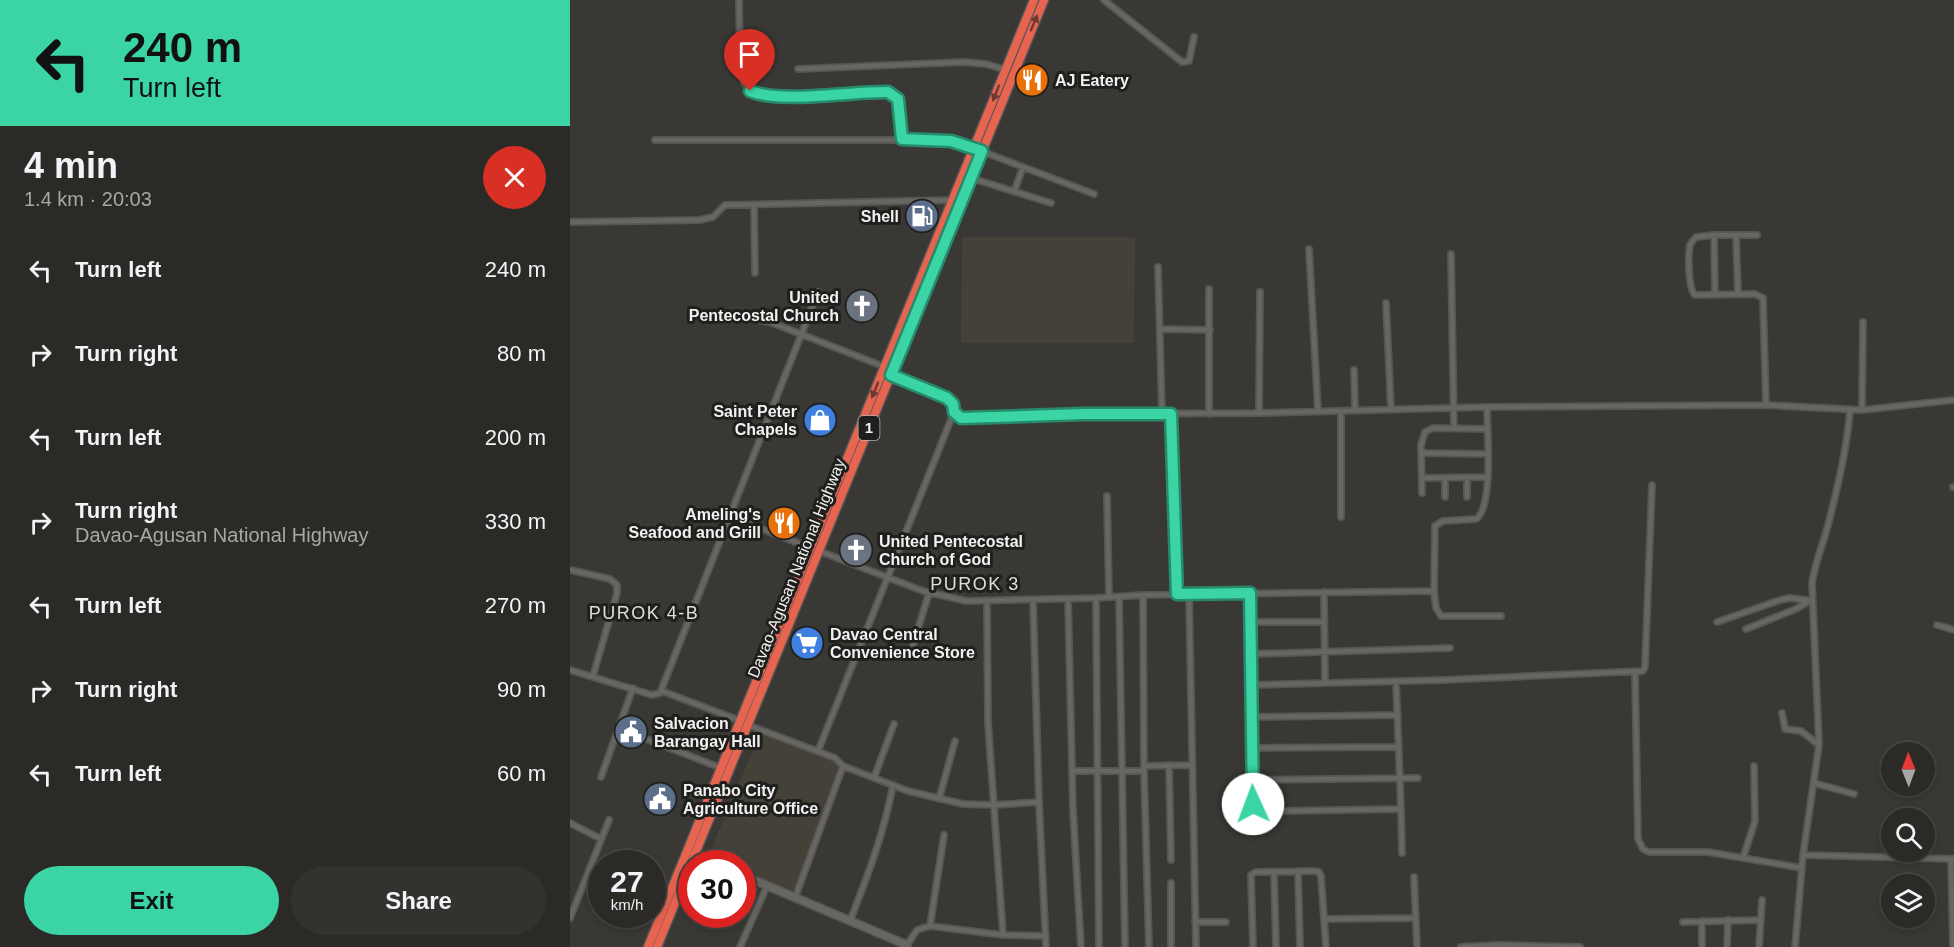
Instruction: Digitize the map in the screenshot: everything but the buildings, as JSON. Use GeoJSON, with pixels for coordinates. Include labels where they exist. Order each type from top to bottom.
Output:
{"type":"FeatureCollection","features":[{"type":"Feature","properties":{"kind":"highway","name":"Davao-Agusan National Highway"},"geometry":{"type":"LineString","coordinates":[[693,850],[1019,48],[1034,0]]}},
{"type":"Feature","properties":{"kind":"highway","name":"Davao-Agusan National Highway"},"geometry":{"type":"LineString","coordinates":[[957,201],[971,178],[978,150],[1006,70],[1044,0]]}},
{"type":"Feature","properties":{"kind":"highway","name":"Davao-Agusan National Highway"},"geometry":{"type":"LineString","coordinates":[[717,790],[721,768],[744,723]]}},
{"type":"Feature","properties":{"kind":"highway","name":"Davao-Agusan National Highway"},"geometry":{"type":"LineString","coordinates":[[666,914],[678,885]]}},
{"type":"Feature","properties":{"kind":"highway","name":"Davao-Agusan National Highway"},"geometry":{"type":"LineString","coordinates":[[648,947],[658,928]]}},
{"type":"Feature","properties":{"kind":"highway","name":"Davao-Agusan National Highway"},"geometry":{"type":"LineString","coordinates":[[657,947],[662,928]]}},
{"type":"Feature","properties":{"kind":"street"},"geometry":{"type":"LineString","coordinates":[[739,0],[740,60],[744,83],[750,91],[758,94],[784,96],[888,92],[898,99],[902,139]]}},
{"type":"Feature","properties":{"kind":"street"},"geometry":{"type":"LineString","coordinates":[[1104,0],[1182,62],[1189,61],[1194,37]]}},
{"type":"Feature","properties":{"kind":"street"},"geometry":{"type":"LineString","coordinates":[[798,69],[964,62],[986,64],[1006,70]]}},
{"type":"Feature","properties":{"kind":"street"},"geometry":{"type":"LineString","coordinates":[[655,140],[902,139],[951,141],[1094,194]]}},
{"type":"Feature","properties":{"kind":"street"},"geometry":{"type":"LineString","coordinates":[[1014,192],[1023,167]]}},
{"type":"Feature","properties":{"kind":"street"},"geometry":{"type":"LineString","coordinates":[[971,178],[1052,203]]}},
{"type":"Feature","properties":{"kind":"street"},"geometry":{"type":"LineString","coordinates":[[570,222],[700,220],[712,217],[725,205],[957,201]]}},
{"type":"Feature","properties":{"kind":"street"},"geometry":{"type":"LineString","coordinates":[[754,205],[755,273]]}},
{"type":"Feature","properties":{"kind":"street"},"geometry":{"type":"LineString","coordinates":[[1757,235],[1702,235],[1693,240],[1690,246],[1690,284],[1695,295],[1755,294],[1763,298],[1766,405]]}},
{"type":"Feature","properties":{"kind":"street"},"geometry":{"type":"LineString","coordinates":[[1714,235],[1715,294]]}},
{"type":"Feature","properties":{"kind":"street"},"geometry":{"type":"LineString","coordinates":[[1736,235],[1738,294]]}},
{"type":"Feature","properties":{"kind":"street"},"geometry":{"type":"LineString","coordinates":[[1310,249],[1318,411]]}},
{"type":"Feature","properties":{"kind":"street"},"geometry":{"type":"LineString","coordinates":[[1451,254],[1454,429]]}},
{"type":"Feature","properties":{"kind":"street"},"geometry":{"type":"LineString","coordinates":[[1158,267],[1162,414]]}},
{"type":"Feature","properties":{"kind":"street"},"geometry":{"type":"LineString","coordinates":[[1209,289],[1209,414]]}},
{"type":"Feature","properties":{"kind":"street"},"geometry":{"type":"LineString","coordinates":[[570,670],[655,695],[662,691],[818,292]]}},
{"type":"Feature","properties":{"kind":"street"},"geometry":{"type":"LineString","coordinates":[[1259,413],[1260,292]]}},
{"type":"Feature","properties":{"kind":"street"},"geometry":{"type":"LineString","coordinates":[[1386,303],[1391,410]]}},
{"type":"Feature","properties":{"kind":"street"},"geometry":{"type":"LineString","coordinates":[[714,320],[762,320],[803,334],[947,398],[953,404],[954,412],[818,751]]}},
{"type":"Feature","properties":{"kind":"street"},"geometry":{"type":"LineString","coordinates":[[1862,410],[1863,322]]}},
{"type":"Feature","properties":{"kind":"street"},"geometry":{"type":"LineString","coordinates":[[1161,329],[1210,330]]}},
{"type":"Feature","properties":{"kind":"street"},"geometry":{"type":"LineString","coordinates":[[1354,370],[1355,410]]}},
{"type":"Feature","properties":{"kind":"street"},"geometry":{"type":"LineString","coordinates":[[954,412],[966,419],[1084,414],[1209,414],[1487,407],[1766,405],[1862,410],[1954,400]]}},
{"type":"Feature","properties":{"kind":"street"},"geometry":{"type":"LineString","coordinates":[[1487,407],[1488,495],[1480,516],[1476,519],[1443,521],[1435,526],[1434,591],[1436,608],[1441,616],[1501,616]]}},
{"type":"Feature","properties":{"kind":"street"},"geometry":{"type":"LineString","coordinates":[[1795,947],[1803,855],[1819,745],[1811,601],[1815,564],[1833,506],[1845,452],[1850,410]]}},
{"type":"Feature","properties":{"kind":"street"},"geometry":{"type":"LineString","coordinates":[[1341,411],[1341,517]]}},
{"type":"Feature","properties":{"kind":"street"},"geometry":{"type":"LineString","coordinates":[[1171,414],[1177,594]]}},
{"type":"Feature","properties":{"kind":"street"},"geometry":{"type":"LineString","coordinates":[[1422,493],[1422,436],[1425,432],[1433,428],[1487,429]]}},
{"type":"Feature","properties":{"kind":"street"},"geometry":{"type":"LineString","coordinates":[[1422,453],[1488,454]]}},
{"type":"Feature","properties":{"kind":"street"},"geometry":{"type":"LineString","coordinates":[[1422,478],[1488,477]]}},
{"type":"Feature","properties":{"kind":"street"},"geometry":{"type":"LineString","coordinates":[[1445,478],[1445,497]]}},
{"type":"Feature","properties":{"kind":"street"},"geometry":{"type":"LineString","coordinates":[[1467,478],[1467,497]]}},
{"type":"Feature","properties":{"kind":"street"},"geometry":{"type":"LineString","coordinates":[[1252,685],[1643,671],[1645,667],[1652,485]]}},
{"type":"Feature","properties":{"kind":"street"},"geometry":{"type":"LineString","coordinates":[[1107,496],[1109,597]]}},
{"type":"Feature","properties":{"kind":"street"},"geometry":{"type":"LineString","coordinates":[[729,516],[888,579],[929,593],[966,601],[1177,594],[1434,591]]}},
{"type":"Feature","properties":{"kind":"street"},"geometry":{"type":"LineString","coordinates":[[570,570],[610,579],[616,585],[616,593],[592,676]]}},
{"type":"Feature","properties":{"kind":"street"},"geometry":{"type":"LineString","coordinates":[[1324,592],[1325,683]]}},
{"type":"Feature","properties":{"kind":"street"},"geometry":{"type":"LineString","coordinates":[[910,655],[929,593]]}},
{"type":"Feature","properties":{"kind":"street"},"geometry":{"type":"LineString","coordinates":[[1250,593],[1251,748],[1254,806],[1259,810],[1401,809]]}},
{"type":"Feature","properties":{"kind":"street"},"geometry":{"type":"LineString","coordinates":[[1189,594],[1196,947]]}},
{"type":"Feature","properties":{"kind":"street"},"geometry":{"type":"LineString","coordinates":[[1143,595],[1144,769],[1149,947]]}},
{"type":"Feature","properties":{"kind":"street"},"geometry":{"type":"LineString","coordinates":[[1119,597],[1125,947]]}},
{"type":"Feature","properties":{"kind":"street"},"geometry":{"type":"LineString","coordinates":[[1096,598],[1099,947]]}},
{"type":"Feature","properties":{"kind":"street"},"geometry":{"type":"LineString","coordinates":[[1717,622],[1780,600],[1790,598],[1811,601]]}},
{"type":"Feature","properties":{"kind":"street"},"geometry":{"type":"LineString","coordinates":[[1068,599],[1072,771],[1081,947]]}},
{"type":"Feature","properties":{"kind":"street"},"geometry":{"type":"LineString","coordinates":[[1033,600],[1038,802],[1046,947]]}},
{"type":"Feature","properties":{"kind":"street"},"geometry":{"type":"LineString","coordinates":[[1746,629],[1777,618],[1811,601]]}},
{"type":"Feature","properties":{"kind":"street"},"geometry":{"type":"LineString","coordinates":[[987,602],[988,722],[1003,935]]}},
{"type":"Feature","properties":{"kind":"street"},"geometry":{"type":"LineString","coordinates":[[1250,622],[1324,622]]}},
{"type":"Feature","properties":{"kind":"street"},"geometry":{"type":"LineString","coordinates":[[1937,625],[1954,630]]}},
{"type":"Feature","properties":{"kind":"street"},"geometry":{"type":"LineString","coordinates":[[1251,654],[1450,648]]}},
{"type":"Feature","properties":{"kind":"street"},"geometry":{"type":"LineString","coordinates":[[1635,672],[1640,845],[1649,852],[1708,852],[1802,868]]}},
{"type":"Feature","properties":{"kind":"street"},"geometry":{"type":"LineString","coordinates":[[1396,681],[1402,853]]}},
{"type":"Feature","properties":{"kind":"street"},"geometry":{"type":"LineString","coordinates":[[601,777],[633,688]]}},
{"type":"Feature","properties":{"kind":"street"},"geometry":{"type":"LineString","coordinates":[[662,691],[818,751],[835,758],[843,766],[908,792],[972,805],[1038,802]]}},
{"type":"Feature","properties":{"kind":"street"},"geometry":{"type":"LineString","coordinates":[[1782,713],[1785,729],[1801,731],[1819,745]]}},
{"type":"Feature","properties":{"kind":"street"},"geometry":{"type":"LineString","coordinates":[[1252,717],[1398,715]]}},
{"type":"Feature","properties":{"kind":"street"},"geometry":{"type":"LineString","coordinates":[[874,778],[894,724]]}},
{"type":"Feature","properties":{"kind":"street"},"geometry":{"type":"LineString","coordinates":[[644,738],[721,768]]}},
{"type":"Feature","properties":{"kind":"street"},"geometry":{"type":"LineString","coordinates":[[939,800],[955,741]]}},
{"type":"Feature","properties":{"kind":"street"},"geometry":{"type":"LineString","coordinates":[[1251,748],[1399,747]]}},
{"type":"Feature","properties":{"kind":"street"},"geometry":{"type":"LineString","coordinates":[[1072,771],[1121,771],[1169,765],[1192,765]]}},
{"type":"Feature","properties":{"kind":"street"},"geometry":{"type":"LineString","coordinates":[[1169,765],[1171,860]]}},
{"type":"Feature","properties":{"kind":"street"},"geometry":{"type":"LineString","coordinates":[[795,898],[843,766]]}},
{"type":"Feature","properties":{"kind":"street"},"geometry":{"type":"LineString","coordinates":[[1743,858],[1755,821],[1754,766]]}},
{"type":"Feature","properties":{"kind":"street"},"geometry":{"type":"LineString","coordinates":[[1252,780],[1418,778]]}},
{"type":"Feature","properties":{"kind":"street"},"geometry":{"type":"LineString","coordinates":[[1814,783],[1854,794]]}},
{"type":"Feature","properties":{"kind":"street"},"geometry":{"type":"LineString","coordinates":[[850,921],[879,843],[893,785]]}},
{"type":"Feature","properties":{"kind":"street"},"geometry":{"type":"LineString","coordinates":[[570,918],[609,820]]}},
{"type":"Feature","properties":{"kind":"street"},"geometry":{"type":"LineString","coordinates":[[570,823],[601,839]]}},
{"type":"Feature","properties":{"kind":"street"},"geometry":{"type":"LineString","coordinates":[[930,926],[944,835]]}},
{"type":"Feature","properties":{"kind":"street"},"geometry":{"type":"LineString","coordinates":[[1803,855],[1952,859],[1953,947]]}},
{"type":"Feature","properties":{"kind":"street"},"geometry":{"type":"LineString","coordinates":[[1298,871],[1300,947]]}},
{"type":"Feature","properties":{"kind":"street"},"geometry":{"type":"LineString","coordinates":[[1253,947],[1250,877],[1252,873],[1298,871],[1313,871],[1320,874],[1326,947]]}},
{"type":"Feature","properties":{"kind":"street"},"geometry":{"type":"LineString","coordinates":[[1274,872],[1276,947]]}},
{"type":"Feature","properties":{"kind":"street"},"geometry":{"type":"LineString","coordinates":[[1414,877],[1417,947]]}},
{"type":"Feature","properties":{"kind":"street"},"geometry":{"type":"LineString","coordinates":[[756,881],[906,946],[917,930],[930,926],[1003,935],[1046,936]]}},
{"type":"Feature","properties":{"kind":"street"},"geometry":{"type":"LineString","coordinates":[[1171,883],[1171,947]]}},
{"type":"Feature","properties":{"kind":"street"},"geometry":{"type":"LineString","coordinates":[[740,947],[767,886]]}},
{"type":"Feature","properties":{"kind":"street"},"geometry":{"type":"LineString","coordinates":[[1759,947],[1762,900]]}},
{"type":"Feature","properties":{"kind":"street"},"geometry":{"type":"LineString","coordinates":[[1325,920],[1416,918]]}},
{"type":"Feature","properties":{"kind":"street"},"geometry":{"type":"LineString","coordinates":[[1727,947],[1728,920]]}},
{"type":"Feature","properties":{"kind":"street"},"geometry":{"type":"LineString","coordinates":[[1683,922],[1761,920]]}},
{"type":"Feature","properties":{"kind":"street"},"geometry":{"type":"LineString","coordinates":[[1702,921],[1702,947]]}},
{"type":"Feature","properties":{"kind":"street"},"geometry":{"type":"LineString","coordinates":[[1195,922],[1226,922]]}},
{"type":"Feature","properties":{"kind":"street"},"geometry":{"type":"LineString","coordinates":[[1461,947],[1580,947]]}},
{"type":"Feature","properties":{"kind":"shaded area"},"geometry":{"type":"Polygon","coordinates":[[[962,237],[1135,237],[1134,343],[961,343],[962,237]]]}},
{"type":"Feature","properties":{"kind":"shaded area"},"geometry":{"type":"Polygon","coordinates":[[[761,731],[839,764],[795,889],[785,891],[756,878],[756,850],[711,850],[761,731]]]}},
{"type":"Feature","properties":{"kind":"place","name":"AJ Eatery"},"geometry":{"type":"Point","coordinates":[1032,80]}},
{"type":"Feature","properties":{"kind":"place","name":"Shell"},"geometry":{"type":"Point","coordinates":[922,216]}},
{"type":"Feature","properties":{"kind":"place","name":"United Pentecostal Church"},"geometry":{"type":"Point","coordinates":[862,306]}},
{"type":"Feature","properties":{"kind":"place","name":"Saint Peter Chapels"},"geometry":{"type":"Point","coordinates":[820,420]}},
{"type":"Feature","properties":{"kind":"place","name":"Ameling's Seafood and Grill"},"geometry":{"type":"Point","coordinates":[784,523]}},
{"type":"Feature","properties":{"kind":"place","name":"United Pentecostal Church of God"},"geometry":{"type":"Point","coordinates":[856,550]}},
{"type":"Feature","properties":{"kind":"place","name":"Davao Central Convenience Store"},"geometry":{"type":"Point","coordinates":[807,643]}},
{"type":"Feature","properties":{"kind":"place","name":"Salvacion Barangay Hall"},"geometry":{"type":"Point","coordinates":[631,732]}},
{"type":"Feature","properties":{"kind":"place","name":"Panabo City Agriculture Office"},"geometry":{"type":"Point","coordinates":[660,799]}},
{"type":"Feature","properties":{"kind":"district","name":"PUROK 3"},"geometry":{"type":"Point","coordinates":[975,584]}},
{"type":"Feature","properties":{"kind":"district","name":"PUROK 4-B"},"geometry":{"type":"Point","coordinates":[644,613]}},
{"type":"Feature","properties":{"kind":"route"},"geometry":{"type":"LineString","coordinates":[[750,91],[768,96],[888,92],[894,94],[898,99],[902,139],[951,141],[982,151],[891,375],[947,398],[953,404],[957,416],[966,419],[1084,414],[1171,414],[1177,594],[1250,593],[1253,804]]}}]}
